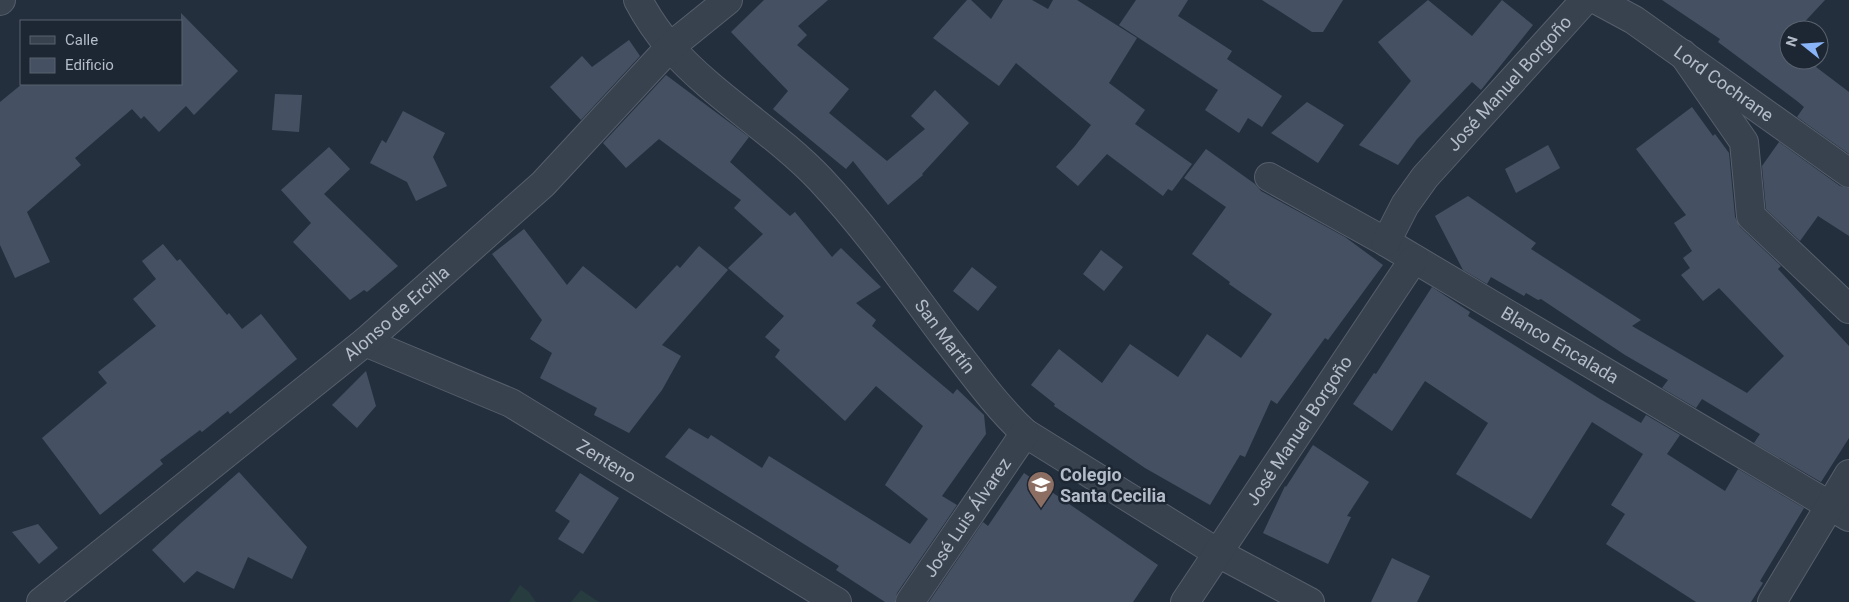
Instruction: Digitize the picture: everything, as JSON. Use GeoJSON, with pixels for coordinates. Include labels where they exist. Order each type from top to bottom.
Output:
{"type":"FeatureCollection","features":[{"type":"Feature","properties":{"kind":"street","name":"San Martín"},"geometry":{"type":"LineString","coordinates":[[638,0],[651,23],[670,47],[703,80],[820,179],[872,239],[988,394],[1025,433],[1218,553],[1310,602]]}},
{"type":"Feature","properties":{"kind":"street","name":"Alonso de Ercilla"},"geometry":{"type":"LineString","coordinates":[[41,602],[365,342],[543,184],[670,47],[728,0]]}},
{"type":"Feature","properties":{"kind":"street","name":"José Manuel Borgoño"},"geometry":{"type":"LineString","coordinates":[[1386,242],[1405,205],[1425,176],[1585,0]]}},
{"type":"Feature","properties":{"kind":"street","name":"Lord Cochrane"},"geometry":{"type":"LineString","coordinates":[[1597,0],[1634,20],[1849,173]]}},
{"type":"Feature","properties":{"kind":"street"},"geometry":{"type":"LineString","coordinates":[[1683,54],[1744,142],[1751,216],[1849,309]]}},
{"type":"Feature","properties":{"kind":"street","name":"Blanco Encalada"},"geometry":{"type":"LineString","coordinates":[[1269,177],[1386,242],[1839,512]]}},
{"type":"Feature","properties":{"kind":"street","name":"José Manuel Borgoño"},"geometry":{"type":"LineString","coordinates":[[1185,602],[1414,259]]}},
{"type":"Feature","properties":{"kind":"street","name":"Zenteno"},"geometry":{"type":"LineString","coordinates":[[365,342],[511,403],[838,602]]}},
{"type":"Feature","properties":{"kind":"street","name":"José Luis Álvarez"},"geometry":{"type":"LineString","coordinates":[[910,602],[1025,433]]}},
{"type":"Feature","properties":{"kind":"street"},"geometry":{"type":"LineString","coordinates":[[1772,602],[1839,512],[1849,474]]}},
{"type":"Feature","properties":{"kind":"green space"},"geometry":{"type":"Polygon","coordinates":[[[520,585],[529,592],[536,602],[509,602],[520,585]]]}},
{"type":"Feature","properties":{"kind":"green space"},"geometry":{"type":"Polygon","coordinates":[[[581,590],[599,602],[571,602],[581,590]]]}},
{"type":"Feature","properties":{"kind":"building"},"geometry":{"type":"Polygon","coordinates":[[[764,0],[828,0],[798,26],[807,35],[797,45],[849,89],[829,113],[887,161],[925,129],[911,116],[935,90],[969,123],[923,175],[888,205],[853,161],[846,169],[773,109],[788,91],[731,32],[764,0]]]}},
{"type":"Feature","properties":{"kind":"building"},"geometry":{"type":"Polygon","coordinates":[[[967,0],[971,0],[991,19],[1003,0],[1032,0],[1048,9],[1053,0],[1077,0],[1137,38],[1109,83],[1145,110],[1135,124],[1192,164],[1172,191],[1168,189],[1163,196],[1107,154],[1078,186],[1056,167],[1091,125],[1016,63],[999,86],[933,38],[967,0]]]}},
{"type":"Feature","properties":{"kind":"building"},"geometry":{"type":"Polygon","coordinates":[[[1136,0],[1188,0],[1178,16],[1232,51],[1227,59],[1282,96],[1262,127],[1248,118],[1239,133],[1205,110],[1218,90],[1119,25],[1136,0]]]}},
{"type":"Feature","properties":{"kind":"building"},"geometry":{"type":"Polygon","coordinates":[[[1262,0],[1343,0],[1323,32],[1312,32],[1262,0]]]}},
{"type":"Feature","properties":{"kind":"building"},"geometry":{"type":"Polygon","coordinates":[[[1428,0],[1472,36],[1502,0],[1533,25],[1481,90],[1472,82],[1417,139],[1398,165],[1359,145],[1411,81],[1378,42],[1428,0]]]}},
{"type":"Feature","properties":{"kind":"building"},"geometry":{"type":"Polygon","coordinates":[[[1662,0],[1825,0],[1806,20],[1779,20],[1779,70],[1820,70],[1849,92],[1849,154],[1797,117],[1804,107],[1718,42],[1720,39],[1662,0]]]}},
{"type":"Feature","properties":{"kind":"building"},"geometry":{"type":"Polygon","coordinates":[[[181,13],[238,71],[194,115],[186,106],[159,132],[144,116],[141,119],[132,109],[75,158],[81,165],[27,212],[50,262],[15,278],[0,245],[0,102],[21,85],[182,85],[181,13]]]}},
{"type":"Feature","properties":{"kind":"building"},"geometry":{"type":"Polygon","coordinates":[[[629,40],[640,56],[581,120],[550,87],[582,56],[592,67],[629,40]]]}},
{"type":"Feature","properties":{"kind":"building"},"geometry":{"type":"Polygon","coordinates":[[[666,75],[749,137],[730,162],[790,216],[795,212],[832,257],[841,248],[881,287],[856,303],[876,320],[872,326],[953,394],[957,389],[984,415],[986,434],[942,496],[957,505],[897,593],[895,602],[885,602],[836,570],[839,566],[665,457],[689,428],[708,439],[711,435],[762,468],[769,456],[910,544],[928,519],[885,485],[923,426],[876,386],[845,421],[775,357],[780,350],[765,337],[784,316],[728,268],[763,234],[734,208],[741,200],[659,139],[626,168],[603,143],[666,75]]]}},
{"type":"Feature","properties":{"kind":"building"},"geometry":{"type":"Polygon","coordinates":[[[275,94],[302,95],[299,132],[272,130],[275,94]]]}},
{"type":"Feature","properties":{"kind":"building"},"geometry":{"type":"Polygon","coordinates":[[[1307,102],[1344,125],[1318,163],[1271,133],[1307,102]]]}},
{"type":"Feature","properties":{"kind":"building"},"geometry":{"type":"Polygon","coordinates":[[[1692,107],[1713,136],[1715,134],[1729,153],[1735,217],[1740,227],[1781,266],[1778,269],[1849,346],[1849,438],[1821,482],[1754,443],[1760,434],[1702,399],[1696,408],[1662,388],[1668,380],[1625,355],[1541,299],[1538,300],[1526,293],[1524,296],[1491,277],[1487,284],[1463,270],[1435,216],[1468,196],[1536,243],[1531,249],[1641,320],[1632,326],[1747,393],[1784,356],[1719,288],[1703,301],[1681,275],[1690,268],[1683,258],[1692,251],[1674,223],[1686,215],[1636,149],[1692,107]]]}},
{"type":"Feature","properties":{"kind":"building"},"geometry":{"type":"Polygon","coordinates":[[[403,111],[445,133],[433,157],[447,186],[416,201],[407,182],[370,163],[382,140],[386,143],[403,111]]]}},
{"type":"Feature","properties":{"kind":"building"},"geometry":{"type":"Polygon","coordinates":[[[1779,142],[1840,186],[1849,188],[1849,236],[1818,216],[1800,241],[1766,209],[1762,166],[1779,142]]]}},
{"type":"Feature","properties":{"kind":"building"},"geometry":{"type":"Polygon","coordinates":[[[1548,145],[1560,168],[1516,193],[1505,169],[1548,145]]]}},
{"type":"Feature","properties":{"kind":"building"},"geometry":{"type":"Polygon","coordinates":[[[329,147],[350,169],[324,194],[398,266],[367,292],[364,290],[350,300],[293,242],[311,223],[281,190],[329,147]]]}},
{"type":"Feature","properties":{"kind":"building"},"geometry":{"type":"Polygon","coordinates":[[[1206,149],[1255,184],[1261,191],[1345,237],[1383,265],[1328,340],[1325,338],[1277,404],[1271,400],[1245,457],[1240,455],[1210,505],[1145,468],[1054,406],[1055,404],[1031,385],[1059,349],[1102,383],[1130,344],[1178,377],[1207,334],[1241,358],[1272,314],[1229,284],[1230,282],[1192,254],[1226,207],[1184,178],[1206,149]]]}},
{"type":"Feature","properties":{"kind":"building"},"geometry":{"type":"Polygon","coordinates":[[[524,229],[567,285],[583,266],[636,309],[677,265],[680,268],[699,246],[728,270],[662,345],[681,356],[662,390],[629,433],[594,415],[597,408],[540,378],[552,353],[530,339],[542,320],[492,254],[524,229]]]}},
{"type":"Feature","properties":{"kind":"building"},"geometry":{"type":"Polygon","coordinates":[[[163,244],[177,261],[180,259],[227,315],[229,313],[242,329],[261,314],[297,359],[230,414],[228,411],[202,432],[200,430],[160,460],[163,464],[100,515],[42,438],[107,383],[98,372],[156,326],[133,299],[156,279],[142,261],[163,244]]]}},
{"type":"Feature","properties":{"kind":"building"},"geometry":{"type":"Polygon","coordinates":[[[1101,250],[1123,267],[1104,291],[1083,274],[1101,250]]]}},
{"type":"Feature","properties":{"kind":"building"},"geometry":{"type":"Polygon","coordinates":[[[972,267],[997,287],[978,311],[953,291],[972,267]]]}},
{"type":"Feature","properties":{"kind":"building"},"geometry":{"type":"Polygon","coordinates":[[[1432,287],[1470,312],[1468,316],[1600,399],[1641,423],[1646,415],[1680,435],[1667,454],[1725,491],[1738,469],[1804,508],[1760,581],[1763,583],[1751,602],[1696,602],[1606,544],[1625,514],[1611,505],[1643,454],[1592,422],[1531,519],[1456,474],[1488,423],[1425,381],[1392,431],[1353,404],[1374,373],[1376,374],[1432,287]]]}},
{"type":"Feature","properties":{"kind":"building"},"geometry":{"type":"Polygon","coordinates":[[[366,371],[376,406],[357,428],[332,405],[366,371]]]}},
{"type":"Feature","properties":{"kind":"building"},"geometry":{"type":"Polygon","coordinates":[[[1313,445],[1369,482],[1347,516],[1351,517],[1328,564],[1263,533],[1285,486],[1313,445]]]}},
{"type":"Feature","properties":{"kind":"building"},"geometry":{"type":"Polygon","coordinates":[[[239,472],[307,547],[292,579],[248,557],[234,589],[197,571],[184,583],[152,550],[239,472]]]}},
{"type":"Feature","properties":{"kind":"building"},"geometry":{"type":"Polygon","coordinates":[[[580,473],[619,498],[583,554],[558,539],[570,521],[555,511],[580,473]]]}},
{"type":"Feature","properties":{"kind":"building","name":"Colegio Santa Cecilia"},"geometry":{"type":"Polygon","coordinates":[[[1024,473],[1158,565],[1133,602],[929,602],[983,522],[988,526],[1024,473]]]}},
{"type":"Feature","properties":{"kind":"building"},"geometry":{"type":"Polygon","coordinates":[[[38,524],[58,548],[39,564],[12,532],[38,524]]]}},
{"type":"Feature","properties":{"kind":"building"},"geometry":{"type":"Polygon","coordinates":[[[1392,558],[1430,576],[1417,602],[1371,602],[1392,558]]]}},
{"type":"Feature","properties":{"kind":"place","name":"Colegio Santa Cecilia"},"geometry":{"type":"Point","coordinates":[1041,509]}}]}
